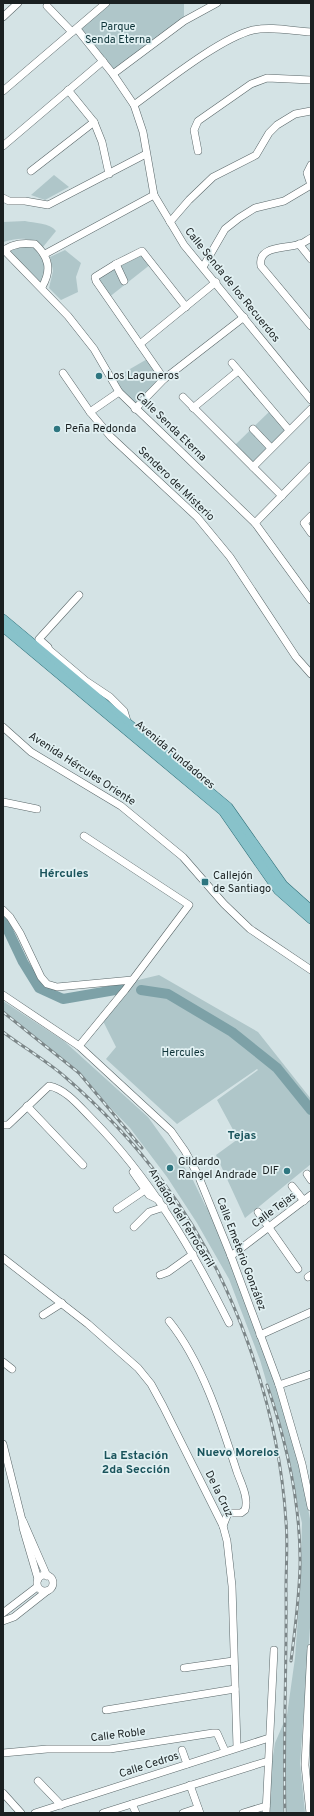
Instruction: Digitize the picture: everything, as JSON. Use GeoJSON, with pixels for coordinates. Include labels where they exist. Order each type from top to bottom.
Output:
{"type":"FeatureCollection","features":[{"type":"Feature","properties":{"kind":"main road","name":"Avenida Fundadores"},"geometry":{"type":"LineString","coordinates":[[3,619],[127,721],[228,807],[283,885],[311,910]]}},
{"type":"Feature","properties":{"kind":"main road","name":"Avenida Fundadores"},"geometry":{"type":"LineString","coordinates":[[3,627],[223,811],[278,890],[311,919]]}},
{"type":"Feature","properties":{"kind":"street"},"geometry":{"type":"LineString","coordinates":[[3,17],[18,3]]}},
{"type":"Feature","properties":{"kind":"street"},"geometry":{"type":"LineString","coordinates":[[3,91],[106,3]]}},
{"type":"Feature","properties":{"kind":"street"},"geometry":{"type":"LineString","coordinates":[[113,74],[207,5],[217,3]]}},
{"type":"Feature","properties":{"kind":"street","name":"Calle Senda de los Recuerdos"},"geometry":{"type":"LineString","coordinates":[[47,6],[74,30],[103,62],[134,105],[143,132],[154,195],[184,245],[216,282],[311,400]]}},
{"type":"Feature","properties":{"kind":"street"},"geometry":{"type":"LineString","coordinates":[[134,105],[210,52],[238,36],[253,30],[267,29],[311,32]]}},
{"type":"Feature","properties":{"kind":"street"},"geometry":{"type":"LineString","coordinates":[[3,146],[103,62]]}},
{"type":"Feature","properties":{"kind":"street"},"geometry":{"type":"LineString","coordinates":[[198,151],[194,130],[198,121],[251,84],[267,78],[311,80]]}},
{"type":"Feature","properties":{"kind":"street"},"geometry":{"type":"LineString","coordinates":[[68,90],[94,122],[102,142],[109,174]]}},
{"type":"Feature","properties":{"kind":"street"},"geometry":{"type":"LineString","coordinates":[[170,222],[189,200],[213,177],[256,155],[269,133],[277,125],[295,114],[311,111]]}},
{"type":"Feature","properties":{"kind":"street"},"geometry":{"type":"LineString","coordinates":[[31,171],[94,122]]}},
{"type":"Feature","properties":{"kind":"street"},"geometry":{"type":"LineString","coordinates":[[3,198],[9,201],[24,200],[48,204],[146,154]]}},
{"type":"Feature","properties":{"kind":"street"},"geometry":{"type":"LineString","coordinates":[[203,267],[226,229],[239,218],[255,208],[284,201],[311,185],[307,173],[311,165]]}},
{"type":"Feature","properties":{"kind":"street"},"geometry":{"type":"LineString","coordinates":[[45,254],[154,195]]}},
{"type":"Feature","properties":{"kind":"street"},"geometry":{"type":"LineString","coordinates":[[311,238],[299,244],[272,250],[263,254],[260,260],[261,266],[311,326]]}},
{"type":"Feature","properties":{"kind":"street"},"geometry":{"type":"LineString","coordinates":[[4,249],[11,245],[21,243],[35,244],[45,254],[48,268],[42,287]]}},
{"type":"Feature","properties":{"kind":"street"},"geometry":{"type":"LineString","coordinates":[[299,244],[311,259]]}},
{"type":"Feature","properties":{"kind":"street","name":"Calle Senda Eterna"},"geometry":{"type":"LineString","coordinates":[[4,249],[42,287],[68,316],[94,349],[119,392],[255,523],[311,600]]}},
{"type":"Feature","properties":{"kind":"street"},"geometry":{"type":"LineString","coordinates":[[164,379],[95,279],[98,274],[142,251],[186,307]]}},
{"type":"Feature","properties":{"kind":"street"},"geometry":{"type":"LineString","coordinates":[[116,264],[124,280]]}},
{"type":"Feature","properties":{"kind":"street"},"geometry":{"type":"LineString","coordinates":[[140,344],[216,282]]}},
{"type":"Feature","properties":{"kind":"street"},"geometry":{"type":"LineString","coordinates":[[135,409],[164,379],[244,317]]}},
{"type":"Feature","properties":{"kind":"street"},"geometry":{"type":"LineString","coordinates":[[232,363],[289,430]]}},
{"type":"Feature","properties":{"kind":"street"},"geometry":{"type":"LineString","coordinates":[[193,408],[238,371]]}},
{"type":"Feature","properties":{"kind":"street","name":"Sendero del Misterio"},"geometry":{"type":"LineString","coordinates":[[63,372],[90,412],[111,437],[197,517],[230,557],[296,657],[311,674]]}},
{"type":"Feature","properties":{"kind":"street"},"geometry":{"type":"LineString","coordinates":[[90,412],[119,392]]}},
{"type":"Feature","properties":{"kind":"street"},"geometry":{"type":"LineString","coordinates":[[183,397],[282,496]]}},
{"type":"Feature","properties":{"kind":"street"},"geometry":{"type":"LineString","coordinates":[[253,468],[311,409]]}},
{"type":"Feature","properties":{"kind":"street"},"geometry":{"type":"LineString","coordinates":[[253,429],[271,448]]}},
{"type":"Feature","properties":{"kind":"street"},"geometry":{"type":"LineString","coordinates":[[255,523],[311,466]]}},
{"type":"Feature","properties":{"kind":"street"},"geometry":{"type":"LineString","coordinates":[[311,516],[304,523],[311,533]]}},
{"type":"Feature","properties":{"kind":"street"},"geometry":{"type":"LineString","coordinates":[[79,595],[39,639],[86,681],[110,697],[124,711],[127,721]]}},
{"type":"Feature","properties":{"kind":"street"},"geometry":{"type":"LineString","coordinates":[[35,645],[47,648],[59,656]]}},
{"type":"Feature","properties":{"kind":"street","name":"Avenida Hércules Oriente"},"geometry":{"type":"LineString","coordinates":[[3,727],[32,752],[121,806],[183,857],[224,904],[250,929],[311,970]]}},
{"type":"Feature","properties":{"kind":"street"},"geometry":{"type":"LineString","coordinates":[[3,802],[37,809]]}},
{"type":"Feature","properties":{"kind":"street"},"geometry":{"type":"LineString","coordinates":[[79,1046],[189,905],[84,836]]}},
{"type":"Feature","properties":{"kind":"street"},"geometry":{"type":"LineString","coordinates":[[3,910],[10,917],[20,933],[41,977],[47,984],[57,987],[132,980]]}},
{"type":"Feature","properties":{"kind":"street","name":"Calle Emeterio González"},"geometry":{"type":"LineString","coordinates":[[3,996],[79,1046],[171,1131],[185,1152],[198,1175],[231,1256],[279,1385],[302,1464],[311,1507]]}},
{"type":"Feature","properties":{"kind":"street","name":"Andador del Ferrocarril"},"geometry":{"type":"LineString","coordinates":[[27,1106],[49,1086],[62,1091],[78,1104],[111,1138],[135,1166],[164,1207],[193,1254],[229,1323]]}},
{"type":"Feature","properties":{"kind":"street"},"geometry":{"type":"LineString","coordinates":[[4,1128],[27,1106],[83,1165]]}},
{"type":"Feature","properties":{"kind":"street"},"geometry":{"type":"LineString","coordinates":[[119,1155],[145,1190],[153,1198],[159,1200]]}},
{"type":"Feature","properties":{"kind":"street"},"geometry":{"type":"LineString","coordinates":[[292,1186],[304,1201]]}},
{"type":"Feature","properties":{"kind":"street"},"geometry":{"type":"LineString","coordinates":[[117,1209],[145,1190]]}},
{"type":"Feature","properties":{"kind":"street","name":"Calle Tejas"},"geometry":{"type":"LineString","coordinates":[[231,1256],[311,1195]]}},
{"type":"Feature","properties":{"kind":"street"},"geometry":{"type":"LineString","coordinates":[[134,1227],[149,1212],[164,1207]]}},
{"type":"Feature","properties":{"kind":"street"},"geometry":{"type":"LineString","coordinates":[[258,1212],[298,1269]]}},
{"type":"Feature","properties":{"kind":"street"},"geometry":{"type":"LineString","coordinates":[[160,1275],[168,1272],[193,1254]]}},
{"type":"Feature","properties":{"kind":"street","name":"De la Cruz"},"geometry":{"type":"LineString","coordinates":[[3,1258],[62,1303],[138,1368],[151,1384],[222,1526],[227,1541],[232,1586],[233,1661],[236,1689],[237,1747]]}},
{"type":"Feature","properties":{"kind":"street"},"geometry":{"type":"LineString","coordinates":[[42,1315],[62,1303]]}},
{"type":"Feature","properties":{"kind":"street"},"geometry":{"type":"LineString","coordinates":[[260,1335],[311,1312]]}},
{"type":"Feature","properties":{"kind":"street"},"geometry":{"type":"LineString","coordinates":[[171,1324],[181,1339],[199,1373],[217,1415],[246,1499],[246,1510],[241,1513],[228,1514],[222,1526]]}},
{"type":"Feature","properties":{"kind":"street"},"geometry":{"type":"LineString","coordinates":[[3,1362],[12,1369]]}},
{"type":"Feature","properties":{"kind":"street"},"geometry":{"type":"LineString","coordinates":[[279,1385],[311,1374]]}},
{"type":"Feature","properties":{"kind":"street"},"geometry":{"type":"LineString","coordinates":[[3,1444],[23,1528],[38,1579],[38,1587]]}},
{"type":"Feature","properties":{"kind":"street"},"geometry":{"type":"LineString","coordinates":[[3,1621],[14,1617],[53,1586],[53,1582],[47,1576],[29,1530],[22,1520]]}},
{"type":"Feature","properties":{"kind":"street"},"geometry":{"type":"LineString","coordinates":[[38,1579],[44,1575],[47,1576]]}},
{"type":"Feature","properties":{"kind":"street"},"geometry":{"type":"LineString","coordinates":[[38,1587],[43,1591],[47,1591]]}},
{"type":"Feature","properties":{"kind":"street"},"geometry":{"type":"LineString","coordinates":[[3,1613],[38,1587]]}},
{"type":"Feature","properties":{"kind":"street"},"geometry":{"type":"LineString","coordinates":[[310,1813],[308,1764],[311,1648]]}},
{"type":"Feature","properties":{"kind":"street"},"geometry":{"type":"LineString","coordinates":[[243,1813],[266,1810],[269,1738],[274,1685],[274,1650]]}},
{"type":"Feature","properties":{"kind":"street"},"geometry":{"type":"LineString","coordinates":[[184,1668],[233,1661]]}},
{"type":"Feature","properties":{"kind":"street"},"geometry":{"type":"LineString","coordinates":[[106,1710],[236,1689]]}},
{"type":"Feature","properties":{"kind":"street","name":"Calle Roble"},"geometry":{"type":"LineString","coordinates":[[3,1753],[47,1748],[110,1749],[213,1733],[217,1733],[220,1737],[225,1751]]}},
{"type":"Feature","properties":{"kind":"street","name":"Calle Cedros"},"geometry":{"type":"LineString","coordinates":[[35,1813],[269,1738]]}},
{"type":"Feature","properties":{"kind":"street"},"geometry":{"type":"LineString","coordinates":[[182,1750],[187,1764]]}},
{"type":"Feature","properties":{"kind":"street"},"geometry":{"type":"LineString","coordinates":[[103,1813],[268,1761]]}},
{"type":"Feature","properties":{"kind":"street"},"geometry":{"type":"LineString","coordinates":[[38,1781],[61,1805]]}},
{"type":"Feature","properties":{"kind":"street"},"geometry":{"type":"LineString","coordinates":[[183,1813],[199,1810],[190,1785]]}},
{"type":"Feature","properties":{"kind":"street"},"geometry":{"type":"LineString","coordinates":[[3,1794],[21,1813]]}},
{"type":"Feature","properties":{"kind":"street"},"geometry":{"type":"LineString","coordinates":[[132,1804],[136,1813]]}},
{"type":"Feature","properties":{"kind":"green space","name":"Parque Senda Eterna"},"geometry":{"type":"Polygon","coordinates":[[[106,3],[184,3],[184,21],[113,74],[77,29],[106,3]]]}},
{"type":"Feature","properties":{"kind":"green space"},"geometry":{"type":"Polygon","coordinates":[[[54,175],[69,187],[45,200],[31,195],[54,175]]]}},
{"type":"Feature","properties":{"kind":"green space"},"geometry":{"type":"Polygon","coordinates":[[[25,221],[50,226],[56,231],[43,247],[38,243],[24,239],[3,242],[3,222],[25,221]]]}},
{"type":"Feature","properties":{"kind":"green space"},"geometry":{"type":"Polygon","coordinates":[[[35,244],[48,268],[42,287],[4,250],[35,244]]]}},
{"type":"Feature","properties":{"kind":"green space"},"geometry":{"type":"Polygon","coordinates":[[[65,250],[81,263],[76,277],[78,292],[61,300],[49,288],[53,271],[50,257],[65,250]]]}},
{"type":"Feature","properties":{"kind":"green space"},"geometry":{"type":"Polygon","coordinates":[[[138,251],[151,264],[108,298],[95,277],[138,251]]]}},
{"type":"Feature","properties":{"kind":"green space"},"geometry":{"type":"Polygon","coordinates":[[[149,358],[164,379],[135,409],[111,380],[149,358]]]}},
{"type":"Feature","properties":{"kind":"green space"},"geometry":{"type":"Polygon","coordinates":[[[270,411],[287,430],[254,465],[235,445],[270,411]]]}},
{"type":"Feature","properties":{"kind":"green space","name":"Hercules"},"geometry":{"type":"Polygon","coordinates":[[[159,975],[258,1032],[311,1099],[311,1164],[245,1218],[216,1155],[238,1139],[217,1100],[258,1070],[257,1069],[177,1124],[106,1059],[116,1047],[103,1021],[134,981],[159,975]]]}},
{"type":"Feature","properties":{"kind":"green space"},"geometry":{"type":"Polygon","coordinates":[[[3,1001],[64,1041],[148,1117],[192,1178],[210,1212],[263,1347],[289,1424],[300,1467],[311,1524],[311,1614],[300,1763],[305,1813],[269,1813],[269,1781],[275,1743],[287,1715],[295,1658],[300,1589],[302,1523],[275,1411],[260,1360],[229,1279],[197,1223],[167,1177],[130,1128],[74,1070],[3,1013],[3,1001]]]}},
{"type":"Feature","properties":{"kind":"waterway"},"geometry":{"type":"LineString","coordinates":[[3,920],[23,962],[39,988],[63,999],[121,989]]}},
{"type":"Feature","properties":{"kind":"waterway"},"geometry":{"type":"LineString","coordinates":[[141,990],[168,994],[232,1032],[277,1068],[311,1110]]}},
{"type":"Feature","properties":{"kind":"railway"},"geometry":{"type":"LineString","coordinates":[[3,1012],[79,1073],[142,1148]]}},
{"type":"Feature","properties":{"kind":"railway"},"geometry":{"type":"LineString","coordinates":[[3,1032],[64,1076],[104,1113],[141,1154],[163,1182],[188,1219],[211,1258],[231,1300],[248,1343],[274,1433],[282,1478],[286,1522],[285,1813]]}},
{"type":"Feature","properties":{"kind":"railway"},"geometry":{"type":"LineString","coordinates":[[267,1385],[281,1429],[291,1475],[298,1521],[300,1567],[297,1614],[291,1661]]}},
{"type":"Feature","properties":{"kind":"place","name":"Los Laguneros"},"geometry":{"type":"Point","coordinates":[99,376]}},
{"type":"Feature","properties":{"kind":"place","name":"Peña Redonda"},"geometry":{"type":"Point","coordinates":[57,429]}},
{"type":"Feature","properties":{"kind":"place","name":"Callejón de Santiago"},"geometry":{"type":"Point","coordinates":[205,882]}},
{"type":"Feature","properties":{"kind":"place","name":"Gildardo Rangel Andrade"},"geometry":{"type":"Point","coordinates":[170,1168]}},
{"type":"Feature","properties":{"kind":"place","name":"DIF"},"geometry":{"type":"Point","coordinates":[287,1171]}},
{"type":"Feature","properties":{"kind":"district","name":"Hércules"},"geometry":{"type":"Point","coordinates":[64,874]}},
{"type":"Feature","properties":{"kind":"district","name":"Tejas"},"geometry":{"type":"Point","coordinates":[242,1136]}},
{"type":"Feature","properties":{"kind":"district","name":"Nuevo Morelos"},"geometry":{"type":"Point","coordinates":[238,1453]}},
{"type":"Feature","properties":{"kind":"district","name":"La Estación 2da Sección"},"geometry":{"type":"Point","coordinates":[136,1463]}}]}
